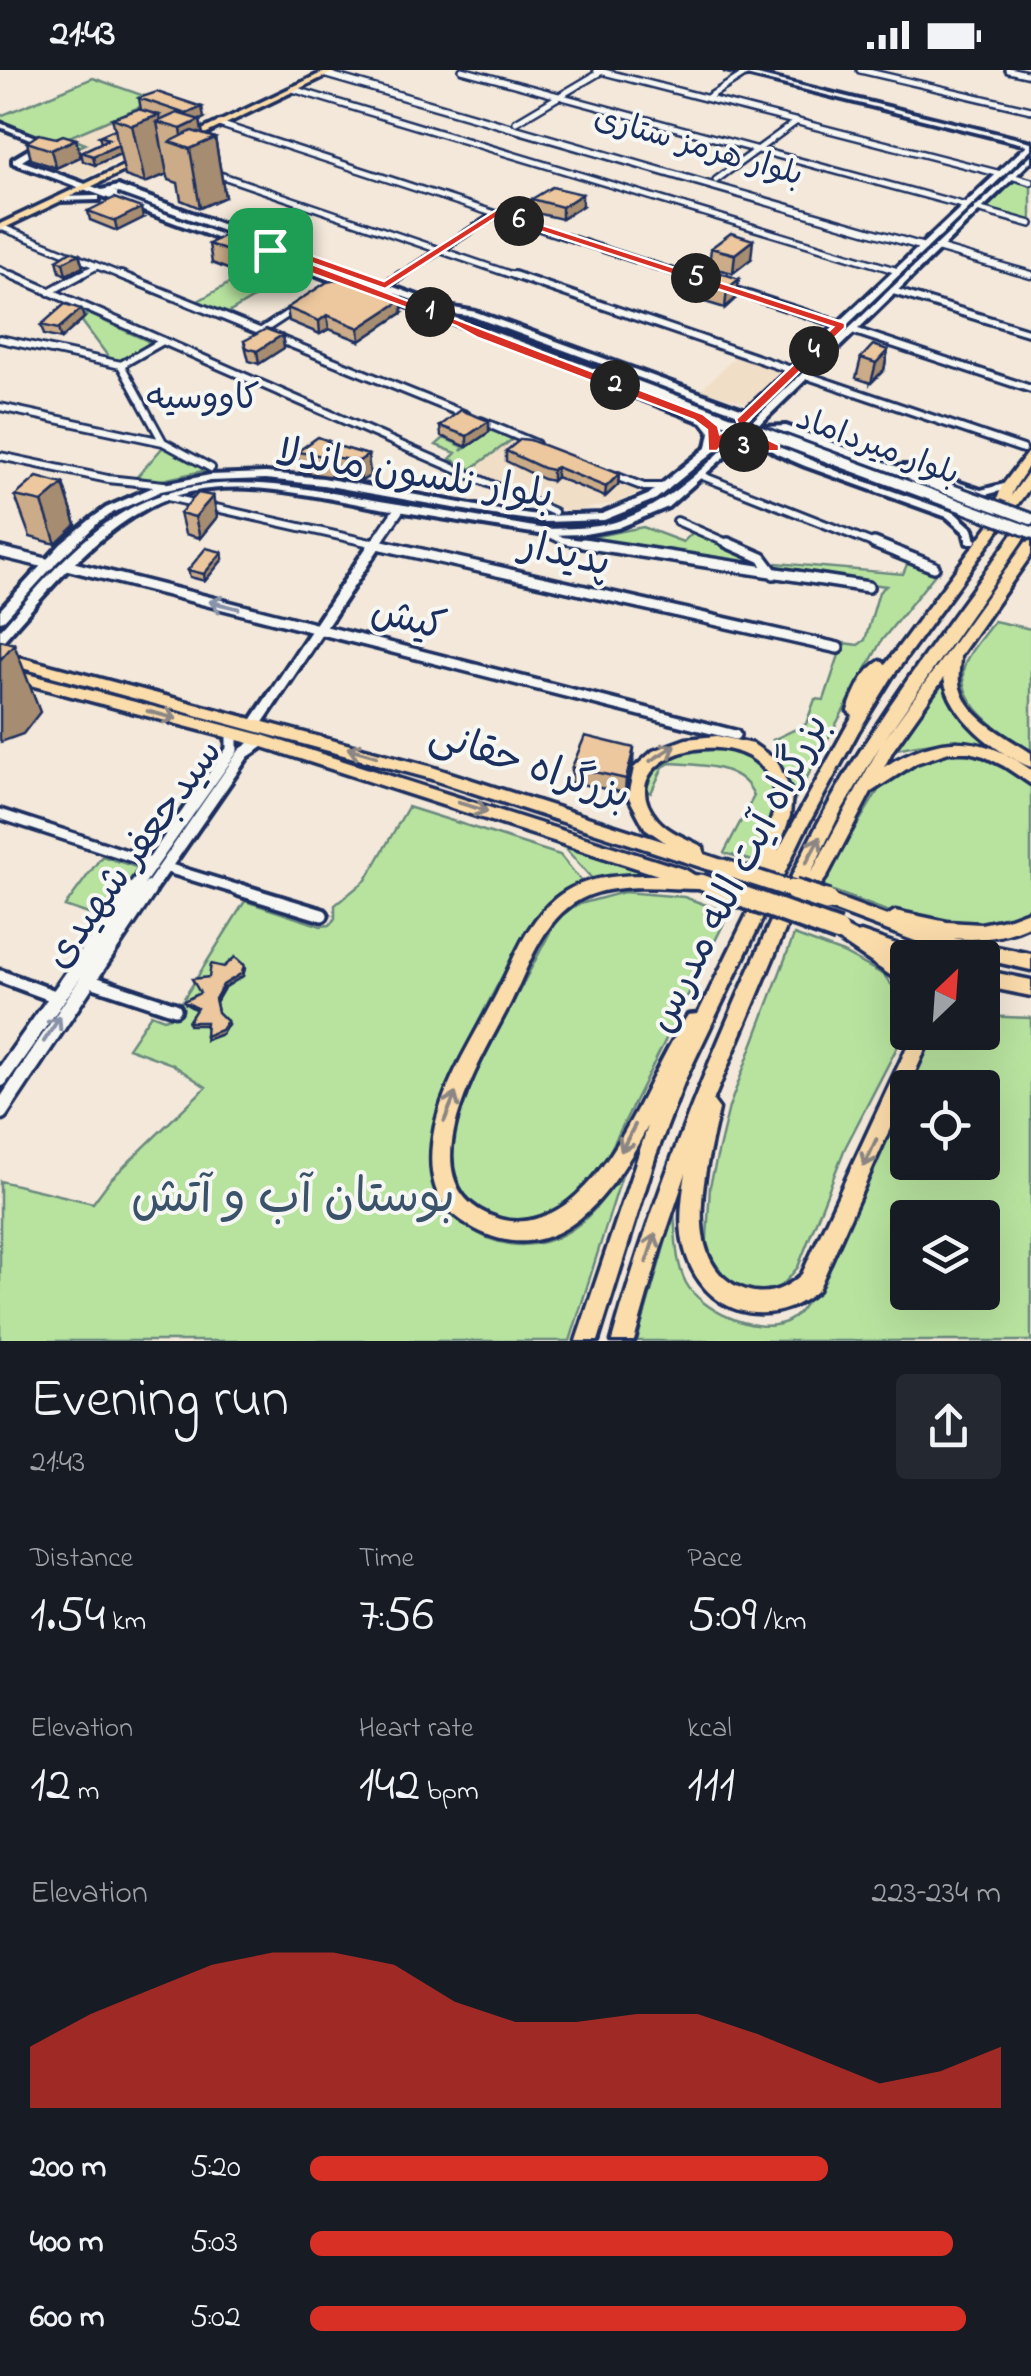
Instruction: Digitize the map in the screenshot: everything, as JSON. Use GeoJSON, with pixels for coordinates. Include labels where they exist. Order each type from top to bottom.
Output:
{"type":"FeatureCollection","features":[{"type":"Feature","properties":{"kind":"highway"},"geometry":{"type":"LineString","coordinates":[[852,729],[862,691],[971,541],[1002,506],[1008,486],[1027,453]]}},
{"type":"Feature","properties":{"kind":"highway","name":"بزرگراه آیت الله مدرس"},"geometry":{"type":"LineString","coordinates":[[587,1341],[646,1155],[714,994],[852,729],[887,673],[1031,477]]}},
{"type":"Feature","properties":{"kind":"highway","name":"بزرگراه آیت الله مدرس"},"geometry":{"type":"LineString","coordinates":[[623,1341],[663,1212],[718,1064],[803,869],[897,706],[1031,526]]}},
{"type":"Feature","properties":{"kind":"highway"},"geometry":{"type":"LineString","coordinates":[[772,938],[820,873],[886,748],[1023,564],[1031,545]]}},
{"type":"Feature","properties":{"kind":"highway"},"geometry":{"type":"LineString","coordinates":[[962,642],[950,670],[954,698],[976,721],[1031,761]]}},
{"type":"Feature","properties":{"kind":"highway","name":"بزرگراه حقانی"},"geometry":{"type":"LineString","coordinates":[[0,657],[429,772],[828,901],[934,941],[1031,962]]}},
{"type":"Feature","properties":{"kind":"highway","name":"بزرگراه حقانی"},"geometry":{"type":"LineString","coordinates":[[0,672],[262,741],[700,882],[890,949]]}},
{"type":"Feature","properties":{"kind":"highway"},"geometry":{"type":"LineString","coordinates":[[722,867],[661,831],[642,808],[638,790],[643,770],[669,747],[702,740],[724,743],[759,758],[775,774],[784,792],[784,808],[760,868],[755,915]]}},
{"type":"Feature","properties":{"kind":"highway"},"geometry":{"type":"LineString","coordinates":[[837,806],[866,790],[913,754],[945,745],[994,754],[1031,778]]}},
{"type":"Feature","properties":{"kind":"highway"},"geometry":{"type":"LineString","coordinates":[[700,882],[602,886],[573,895],[550,915],[470,1061],[444,1121],[442,1175],[458,1206],[492,1227],[522,1233],[552,1224],[581,1206],[610,1170],[680,1041],[714,994]]}},
{"type":"Feature","properties":{"kind":"highway"},"geometry":{"type":"LineString","coordinates":[[828,901],[962,932],[1008,928],[1031,917]]}},
{"type":"Feature","properties":{"kind":"highway"},"geometry":{"type":"LineString","coordinates":[[838,931],[890,967]]}},
{"type":"Feature","properties":{"kind":"highway"},"geometry":{"type":"LineString","coordinates":[[1000,982],[1031,988]]}},
{"type":"Feature","properties":{"kind":"highway"},"geometry":{"type":"LineString","coordinates":[[718,1064],[697,1172],[693,1244],[696,1262],[716,1288],[733,1297],[768,1304],[785,1301],[810,1282],[916,1050]]}},
{"type":"Feature","properties":{"kind":"main road"},"geometry":{"type":"LineString","coordinates":[[729,70],[1031,145]]}},
{"type":"Feature","properties":{"kind":"main road"},"geometry":{"type":"LineString","coordinates":[[172,146],[334,73]]}},
{"type":"Feature","properties":{"kind":"main road","name":"بلوار میرداماد"},"geometry":{"type":"LineString","coordinates":[[0,125],[46,142],[16,161],[170,218],[385,286],[623,378]]}},
{"type":"Feature","properties":{"kind":"main road","name":"بلوار نلسون ماندلا"},"geometry":{"type":"LineString","coordinates":[[0,617],[80,534],[110,510],[217,475],[271,475],[518,517],[562,520],[620,512],[666,487],[729,432],[738,433],[794,371],[893,290],[938,247],[955,223],[1006,175],[1031,145]]}},
{"type":"Feature","properties":{"kind":"main road"},"geometry":{"type":"LineString","coordinates":[[0,227],[157,154]]}},
{"type":"Feature","properties":{"kind":"main road","name":"بلوار نلسون ماندلا"},"geometry":{"type":"LineString","coordinates":[[1006,175],[1031,157]]}},
{"type":"Feature","properties":{"kind":"main road"},"geometry":{"type":"LineString","coordinates":[[109,176],[120,185],[182,208],[192,216]]}},
{"type":"Feature","properties":{"kind":"main road","name":"بلوار میرداماد"},"geometry":{"type":"LineString","coordinates":[[170,218],[106,190],[122,190],[287,255],[349,284],[623,378],[1031,526]]}},
{"type":"Feature","properties":{"kind":"main road"},"geometry":{"type":"LineString","coordinates":[[59,199],[89,197],[126,203]]}},
{"type":"Feature","properties":{"kind":"main road","name":"بلوار نلسون ماندلا"},"geometry":{"type":"LineString","coordinates":[[0,637],[106,525],[164,490],[262,485],[545,532],[596,530],[638,518],[664,505],[728,449],[744,426],[773,406],[805,375],[898,272],[938,247]]}},
{"type":"Feature","properties":{"kind":"main road"},"geometry":{"type":"LineString","coordinates":[[445,308],[472,314],[700,397],[775,448],[951,515],[969,531],[971,541]]}},
{"type":"Feature","properties":{"kind":"main road"},"geometry":{"type":"LineString","coordinates":[[460,323],[482,336],[705,420],[714,429],[712,448]]}},
{"type":"Feature","properties":{"kind":"main road"},"geometry":{"type":"LineString","coordinates":[[683,411],[703,408],[705,402],[700,397]]}},
{"type":"Feature","properties":{"kind":"main road"},"geometry":{"type":"LineString","coordinates":[[773,406],[784,426],[1031,526]]}},
{"type":"Feature","properties":{"kind":"main road"},"geometry":{"type":"LineString","coordinates":[[951,515],[950,505],[942,496],[812,448],[779,444],[764,436],[771,427],[784,426],[973,491],[990,493],[1008,486]]}},
{"type":"Feature","properties":{"kind":"main road"},"geometry":{"type":"LineString","coordinates":[[728,449],[775,448],[902,490],[1031,526]]}},
{"type":"Feature","properties":{"kind":"main road"},"geometry":{"type":"LineString","coordinates":[[0,692],[45,684]]}},
{"type":"Feature","properties":{"kind":"street"},"geometry":{"type":"LineString","coordinates":[[462,70],[1031,224]]}},
{"type":"Feature","properties":{"kind":"street"},"geometry":{"type":"LineString","coordinates":[[860,70],[1031,110]]}},
{"type":"Feature","properties":{"kind":"street"},"geometry":{"type":"LineString","coordinates":[[1008,70],[1031,75]]}},
{"type":"Feature","properties":{"kind":"street"},"geometry":{"type":"LineString","coordinates":[[516,122],[599,71],[1031,182]]}},
{"type":"Feature","properties":{"kind":"street"},"geometry":{"type":"LineString","coordinates":[[707,98],[748,72]]}},
{"type":"Feature","properties":{"kind":"street","name":"بلوار هرمز ستاری"},"geometry":{"type":"LineString","coordinates":[[334,73],[347,73],[911,240]]}},
{"type":"Feature","properties":{"kind":"street","name":"بلوار هرمز ستاری"},"geometry":{"type":"LineString","coordinates":[[334,73],[1031,273]]}},
{"type":"Feature","properties":{"kind":"street"},"geometry":{"type":"LineString","coordinates":[[293,89],[898,272]]}},
{"type":"Feature","properties":{"kind":"street"},"geometry":{"type":"LineString","coordinates":[[716,180],[797,122]]}},
{"type":"Feature","properties":{"kind":"street"},"geometry":{"type":"LineString","coordinates":[[219,124],[1031,388]]}},
{"type":"Feature","properties":{"kind":"street"},"geometry":{"type":"LineString","coordinates":[[194,166],[794,371]]}},
{"type":"Feature","properties":{"kind":"street"},"geometry":{"type":"LineString","coordinates":[[385,286],[496,214]]}},
{"type":"Feature","properties":{"kind":"street"},"geometry":{"type":"LineString","coordinates":[[0,227],[552,450]]}},
{"type":"Feature","properties":{"kind":"street"},"geometry":{"type":"LineString","coordinates":[[49,292],[98,266]]}},
{"type":"Feature","properties":{"kind":"street"},"geometry":{"type":"LineString","coordinates":[[0,270],[554,512]]}},
{"type":"Feature","properties":{"kind":"street"},"geometry":{"type":"LineString","coordinates":[[330,288],[349,284]]}},
{"type":"Feature","properties":{"kind":"street"},"geometry":{"type":"LineString","coordinates":[[893,290],[1031,332]]}},
{"type":"Feature","properties":{"kind":"street"},"geometry":{"type":"LineString","coordinates":[[260,332],[309,300]]}},
{"type":"Feature","properties":{"kind":"street"},"geometry":{"type":"LineString","coordinates":[[0,339],[121,365],[163,341]]}},
{"type":"Feature","properties":{"kind":"street"},"geometry":{"type":"LineString","coordinates":[[121,365],[164,442]]}},
{"type":"Feature","properties":{"kind":"street"},"geometry":{"type":"LineString","coordinates":[[805,375],[1027,453]]}},
{"type":"Feature","properties":{"kind":"street"},"geometry":{"type":"LineString","coordinates":[[0,407],[164,442],[211,468]]}},
{"type":"Feature","properties":{"kind":"street"},"geometry":{"type":"LineString","coordinates":[[0,456],[164,490]]}},
{"type":"Feature","properties":{"kind":"street"},"geometry":{"type":"LineString","coordinates":[[607,472],[644,487],[666,487]]}},
{"type":"Feature","properties":{"kind":"street"},"geometry":{"type":"LineString","coordinates":[[700,474],[934,567]]}},
{"type":"Feature","properties":{"kind":"street"},"geometry":{"type":"LineString","coordinates":[[206,486],[201,498],[214,507]]}},
{"type":"Feature","properties":{"kind":"street","name":"پدیدار"},"geometry":{"type":"LineString","coordinates":[[164,490],[214,507],[838,648]]}},
{"type":"Feature","properties":{"kind":"street"},"geometry":{"type":"LineString","coordinates":[[256,723],[399,509]]}},
{"type":"Feature","properties":{"kind":"street"},"geometry":{"type":"LineString","coordinates":[[677,521],[762,558],[774,574]]}},
{"type":"Feature","properties":{"kind":"street"},"geometry":{"type":"LineString","coordinates":[[545,532],[562,540],[868,587]]}},
{"type":"Feature","properties":{"kind":"street"},"geometry":{"type":"LineString","coordinates":[[0,552],[50,564]]}},
{"type":"Feature","properties":{"kind":"street","name":"کیش"},"geometry":{"type":"LineString","coordinates":[[66,565],[735,735]]}},
{"type":"Feature","properties":{"kind":"street","name":"سیدجعفر شهیدی"},"geometry":{"type":"LineString","coordinates":[[0,1079],[64,999],[157,865],[232,750],[232,734]]}},
{"type":"Feature","properties":{"kind":"street","name":"سیدجعفر شهیدی"},"geometry":{"type":"LineString","coordinates":[[157,865],[244,753],[262,741]]}},
{"type":"Feature","properties":{"kind":"street"},"geometry":{"type":"LineString","coordinates":[[0,814],[322,915]]}},
{"type":"Feature","properties":{"kind":"street"},"geometry":{"type":"LineString","coordinates":[[0,976],[64,999]]}},
{"type":"Feature","properties":{"kind":"street"},"geometry":{"type":"LineString","coordinates":[[79,977],[175,1009]]}},
{"type":"Feature","properties":{"kind":"street","name":"سیدجعفر شهیدی"},"geometry":{"type":"LineString","coordinates":[[0,1112],[64,999]]}},
{"type":"Feature","properties":{"kind":"shaded area"},"geometry":{"type":"Polygon","coordinates":[[[156,100],[212,117],[83,178],[23,158],[156,100]]]}},
{"type":"Feature","properties":{"kind":"shaded area"},"geometry":{"type":"Polygon","coordinates":[[[736,356],[780,373],[747,403],[701,390],[736,356]]]}},
{"type":"Feature","properties":{"kind":"shaded area"},"geometry":{"type":"Polygon","coordinates":[[[513,439],[639,492],[619,502],[569,512],[471,469],[513,439]]]}},
{"type":"Feature","properties":{"kind":"green space"},"geometry":{"type":"Polygon","coordinates":[[[93,78],[156,100],[69,137],[85,144],[60,155],[56,142],[0,123],[0,116],[93,78]]]}},
{"type":"Feature","properties":{"kind":"green space"},"geometry":{"type":"Polygon","coordinates":[[[1015,180],[1031,184],[1031,221],[986,208],[1015,180]]]}},
{"type":"Feature","properties":{"kind":"green space"},"geometry":{"type":"Polygon","coordinates":[[[267,262],[296,273],[228,313],[198,301],[267,262]]]}},
{"type":"Feature","properties":{"kind":"green space"},"geometry":{"type":"Polygon","coordinates":[[[89,314],[148,341],[148,346],[122,360],[110,359],[78,316],[89,314]]]}},
{"type":"Feature","properties":{"kind":"green space"},"geometry":{"type":"Polygon","coordinates":[[[492,430],[513,439],[471,469],[450,459],[456,453],[436,445],[444,438],[464,447],[461,451],[492,430]]]}},
{"type":"Feature","properties":{"kind":"green space"},"geometry":{"type":"Polygon","coordinates":[[[163,447],[207,470],[158,481],[134,480],[163,447]]]}},
{"type":"Feature","properties":{"kind":"green space"},"geometry":{"type":"Polygon","coordinates":[[[643,527],[683,542],[693,532],[760,560],[764,570],[582,539],[643,527]]]}},
{"type":"Feature","properties":{"kind":"green space"},"geometry":{"type":"Polygon","coordinates":[[[908,562],[936,573],[882,640],[793,803],[785,779],[756,747],[773,756],[783,751],[773,740],[806,724],[815,699],[824,700],[843,643],[858,645],[865,640],[879,592],[886,586],[776,572],[777,563],[903,574],[908,562]]]}},
{"type":"Feature","properties":{"kind":"green space"},"geometry":{"type":"Polygon","coordinates":[[[994,621],[1031,629],[1031,754],[982,715],[965,690],[966,661],[994,621]]]}},
{"type":"Feature","properties":{"kind":"green space"},"geometry":{"type":"Polygon","coordinates":[[[943,680],[949,700],[963,717],[1031,767],[1031,774],[952,744],[897,749],[943,680]]]}},
{"type":"Feature","properties":{"kind":"green space"},"geometry":{"type":"Polygon","coordinates":[[[723,746],[762,768],[772,779],[776,792],[772,823],[756,862],[724,853],[754,796],[740,778],[718,768],[670,763],[663,767],[651,793],[646,791],[665,757],[684,749],[723,746]]]}},
{"type":"Feature","properties":{"kind":"green space"},"geometry":{"type":"Polygon","coordinates":[[[928,752],[983,758],[1008,768],[1031,784],[1031,912],[984,928],[905,918],[820,886],[885,779],[928,752]]]}},
{"type":"Feature","properties":{"kind":"green space","name":"بوستان آب و آتش"},"geometry":{"type":"Polygon","coordinates":[[[408,807],[560,855],[585,886],[550,904],[519,947],[452,1077],[434,1124],[431,1147],[437,1184],[447,1205],[480,1234],[522,1245],[544,1242],[575,1227],[591,1214],[623,1172],[570,1341],[0,1341],[0,1181],[93,1203],[110,1180],[206,1087],[172,1064],[128,1048],[151,1014],[164,1019],[182,1013],[181,1003],[245,901],[321,926],[330,925],[335,918],[335,905],[366,880],[408,807]]]}},
{"type":"Feature","properties":{"kind":"green space"},"geometry":{"type":"Polygon","coordinates":[[[550,838],[664,878],[595,882],[565,848],[550,838]]]}},
{"type":"Feature","properties":{"kind":"green space"},"geometry":{"type":"Polygon","coordinates":[[[102,856],[139,868],[103,919],[65,906],[102,856]]]}},
{"type":"Feature","properties":{"kind":"green space"},"geometry":{"type":"Polygon","coordinates":[[[624,892],[684,897],[729,913],[600,1171],[579,1198],[555,1218],[511,1225],[479,1212],[465,1198],[450,1160],[454,1115],[557,919],[576,905],[624,892]]]}},
{"type":"Feature","properties":{"kind":"green space"},"geometry":{"type":"Polygon","coordinates":[[[794,935],[843,953],[884,975],[890,983],[890,1050],[896,1050],[845,1148],[798,1267],[780,1288],[748,1293],[718,1277],[706,1256],[710,1186],[729,1107],[794,935]]]}},
{"type":"Feature","properties":{"kind":"green space"},"geometry":{"type":"Polygon","coordinates":[[[1000,1017],[1031,1018],[1031,1341],[637,1341],[674,1212],[682,1275],[693,1293],[729,1317],[771,1326],[789,1321],[815,1289],[890,1125],[890,1180],[1000,1180],[1000,1070],[915,1070],[923,1050],[1000,1050],[1000,1017]]]}},
{"type":"Feature","properties":{"kind":"building"},"geometry":{"type":"Polygon","coordinates":[[[157,92],[202,107],[186,114],[139,98],[157,92]]]}},
{"type":"Feature","properties":{"kind":"building"},"geometry":{"type":"Polygon","coordinates":[[[138,109],[159,115],[132,125],[112,118],[138,109]]]}},
{"type":"Feature","properties":{"kind":"building"},"geometry":{"type":"Polygon","coordinates":[[[177,113],[200,120],[181,129],[157,122],[177,113]]]}},
{"type":"Feature","properties":{"kind":"building"},"geometry":{"type":"Polygon","coordinates":[[[115,129],[118,145],[93,156],[81,152],[109,139],[99,136],[115,129]]]}},
{"type":"Feature","properties":{"kind":"building"},"geometry":{"type":"Polygon","coordinates":[[[192,131],[215,138],[190,149],[170,142],[192,131]]]}},
{"type":"Feature","properties":{"kind":"building"},"geometry":{"type":"Polygon","coordinates":[[[39,134],[76,139],[51,150],[27,142],[39,134]]]}},
{"type":"Feature","properties":{"kind":"building"},"geometry":{"type":"Polygon","coordinates":[[[552,187],[582,194],[562,207],[532,199],[552,187]]]}},
{"type":"Feature","properties":{"kind":"building"},"geometry":{"type":"Polygon","coordinates":[[[114,198],[141,208],[115,221],[88,211],[114,198]]]}},
{"type":"Feature","properties":{"kind":"building"},"geometry":{"type":"Polygon","coordinates":[[[232,231],[263,242],[240,256],[209,244],[232,231]]]}},
{"type":"Feature","properties":{"kind":"building"},"geometry":{"type":"Polygon","coordinates":[[[731,233],[753,240],[735,254],[711,248],[731,233]]]}},
{"type":"Feature","properties":{"kind":"building"},"geometry":{"type":"Polygon","coordinates":[[[71,251],[79,254],[63,262],[57,260],[71,251]]]}},
{"type":"Feature","properties":{"kind":"building"},"geometry":{"type":"Polygon","coordinates":[[[709,269],[739,279],[727,289],[697,279],[709,269]]]}},
{"type":"Feature","properties":{"kind":"building"},"geometry":{"type":"Polygon","coordinates":[[[342,279],[402,300],[359,328],[327,315],[319,321],[287,308],[327,282],[342,279]]]}},
{"type":"Feature","properties":{"kind":"building"},"geometry":{"type":"Polygon","coordinates":[[[65,304],[81,309],[58,329],[41,325],[65,304]]]}},
{"type":"Feature","properties":{"kind":"building"},"geometry":{"type":"Polygon","coordinates":[[[266,329],[282,335],[257,351],[247,348],[244,341],[266,329]]]}},
{"type":"Feature","properties":{"kind":"building"},"geometry":{"type":"Polygon","coordinates":[[[873,345],[888,350],[876,363],[861,358],[873,345]]]}},
{"type":"Feature","properties":{"kind":"building"},"geometry":{"type":"Polygon","coordinates":[[[461,410],[489,421],[467,436],[440,426],[461,410]]]}},
{"type":"Feature","properties":{"kind":"building"},"geometry":{"type":"Polygon","coordinates":[[[318,437],[368,455],[359,461],[297,452],[318,437]]]}},
{"type":"Feature","properties":{"kind":"building"},"geometry":{"type":"Polygon","coordinates":[[[521,439],[619,474],[606,487],[556,467],[543,468],[506,451],[521,439]]]}},
{"type":"Feature","properties":{"kind":"building"},"geometry":{"type":"Polygon","coordinates":[[[37,477],[63,484],[42,502],[15,496],[37,477]]]}},
{"type":"Feature","properties":{"kind":"building"},"geometry":{"type":"Polygon","coordinates":[[[198,493],[213,496],[195,517],[180,513],[198,493]]]}},
{"type":"Feature","properties":{"kind":"building"},"geometry":{"type":"Polygon","coordinates":[[[206,548],[222,552],[204,574],[188,570],[206,548]]]}},
{"type":"Feature","properties":{"kind":"building"},"geometry":{"type":"Polygon","coordinates":[[[0,640],[14,644],[0,660],[0,640]]]}},
{"type":"Feature","properties":{"kind":"building"},"geometry":{"type":"Polygon","coordinates":[[[585,736],[634,748],[626,779],[572,767],[585,736]]]}},
{"type":"Feature","properties":{"kind":"building"},"geometry":{"type":"Polygon","coordinates":[[[235,957],[244,965],[242,973],[223,985],[215,999],[218,1012],[227,1021],[221,1030],[205,1036],[206,1022],[188,1022],[197,1008],[184,1001],[200,993],[192,979],[209,977],[211,964],[224,967],[235,957]]]}},
{"type":"Feature","properties":{"kind":"district","name":"کاووسیه"},"geometry":{"type":"Point","coordinates":[203,399]}},
{"type":"Feature","properties":{"kind":"route"},"geometry":{"type":"LineString","coordinates":[[496,214],[841,326],[740,422],[752,437],[775,448],[728,449],[741,437],[729,432],[712,448],[714,429],[698,417],[482,336],[460,323],[286,260],[270,250],[288,250],[385,286],[496,214]]}}]}
